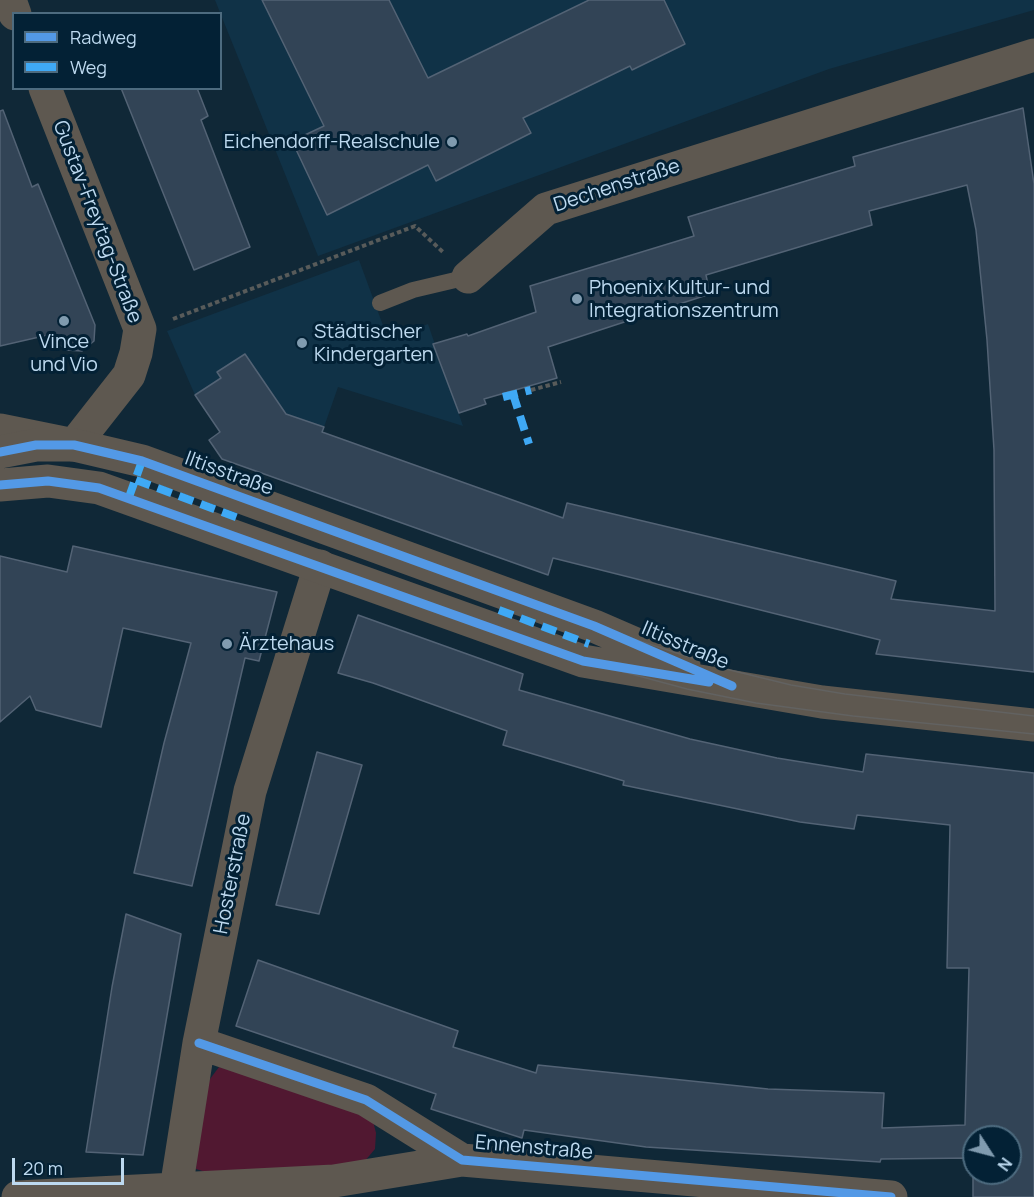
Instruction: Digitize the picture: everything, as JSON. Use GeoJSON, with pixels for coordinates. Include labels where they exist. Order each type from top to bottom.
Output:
{"type":"FeatureCollection","features":[{"type":"Feature","properties":{"kind":"street","name":"Dechenstraße"},"geometry":{"type":"LineString","coordinates":[[468,277],[546,209],[1034,55]]}},
{"type":"Feature","properties":{"kind":"street","name":"Gustav-Freytag-Straße"},"geometry":{"type":"LineString","coordinates":[[46,90],[140,328],[136,353],[129,375],[74,445]]}},
{"type":"Feature","properties":{"kind":"street","name":"Iltisstraße"},"geometry":{"type":"LineString","coordinates":[[0,430],[142,461],[594,626],[732,686]]}},
{"type":"Feature","properties":{"kind":"street","name":"Iltisstraße"},"geometry":{"type":"LineString","coordinates":[[0,452],[36,445],[74,445]]}},
{"type":"Feature","properties":{"kind":"street","name":"Iltisstraße"},"geometry":{"type":"LineString","coordinates":[[0,485],[48,481],[99,488],[583,661],[822,702],[1034,725]]}},
{"type":"Feature","properties":{"kind":"street","name":"Hosterstraße"},"geometry":{"type":"LineString","coordinates":[[176,1189],[199,1043],[250,791],[320,566]]}},
{"type":"Feature","properties":{"kind":"street","name":"Ennenstraße"},"geometry":{"type":"LineString","coordinates":[[199,1043],[366,1100],[462,1160]]}},
{"type":"Feature","properties":{"kind":"street","name":"Ennenstraße"},"geometry":{"type":"LineString","coordinates":[[18,1197],[334,1181],[462,1160],[891,1197]]}},
{"type":"Feature","properties":{"kind":"lane"},"geometry":{"type":"LineString","coordinates":[[381,303],[413,290],[468,277]]}},
{"type":"Feature","properties":{"kind":"path"},"geometry":{"type":"LineString","coordinates":[[140,328],[178,317],[415,226],[468,277]]}},
{"type":"Feature","properties":{"kind":"path"},"geometry":{"type":"LineString","coordinates":[[531,390],[561,382]]}},
{"type":"Feature","properties":{"kind":"shaded area","name":"Eichendorff-Realschule"},"geometry":{"type":"Polygon","coordinates":[[[215,0],[1034,0],[1034,10],[829,69],[318,256],[222,17],[222,12],[220,12],[215,0]]]}},
{"type":"Feature","properties":{"kind":"shaded area","name":"Städtischer Kindergarten"},"geometry":{"type":"Polygon","coordinates":[[[359,260],[388,339],[428,324],[463,426],[338,387],[324,427],[286,414],[245,354],[218,372],[221,378],[195,395],[167,331],[359,260]]]}},
{"type":"Feature","properties":{"kind":"shaded area"},"geometry":{"type":"Polygon","coordinates":[[[219,1067],[360,1109],[373,1121],[376,1133],[375,1149],[364,1162],[347,1171],[212,1174],[196,1169],[198,1108],[210,1079],[219,1067]]]}},
{"type":"Feature","properties":{"kind":"building"},"geometry":{"type":"Polygon","coordinates":[[[262,0],[389,0],[428,78],[589,0],[664,0],[685,44],[632,70],[630,66],[523,118],[531,133],[436,181],[428,165],[327,215],[292,141],[324,126],[262,0]]]}},
{"type":"Feature","properties":{"kind":"building"},"geometry":{"type":"Polygon","coordinates":[[[122,90],[198,90],[208,116],[201,120],[250,247],[194,270],[122,90]]]}},
{"type":"Feature","properties":{"kind":"building"},"geometry":{"type":"Polygon","coordinates":[[[1023,108],[1034,184],[1034,672],[876,654],[880,640],[553,558],[548,575],[222,459],[209,440],[220,432],[195,395],[221,378],[217,372],[245,354],[286,414],[324,427],[322,432],[563,518],[567,503],[896,581],[891,599],[995,611],[994,450],[987,340],[976,230],[967,185],[869,211],[872,225],[706,275],[710,294],[548,347],[557,378],[484,399],[486,404],[459,413],[433,344],[467,334],[468,336],[536,312],[530,286],[694,236],[688,217],[855,166],[853,157],[1023,108]]]}},
{"type":"Feature","properties":{"kind":"building"},"geometry":{"type":"Polygon","coordinates":[[[3,110],[32,187],[38,184],[95,325],[94,341],[82,351],[66,350],[48,335],[0,346],[0,111],[3,110]]]}},
{"type":"Feature","properties":{"kind":"building"},"geometry":{"type":"Polygon","coordinates":[[[73,546],[277,592],[259,661],[245,658],[192,886],[134,873],[164,743],[191,643],[123,628],[101,727],[36,710],[30,696],[0,722],[0,556],[67,572],[73,546]]]}},
{"type":"Feature","properties":{"kind":"building"},"geometry":{"type":"Polygon","coordinates":[[[358,615],[523,674],[519,690],[690,739],[777,758],[863,772],[866,754],[1034,773],[1034,1197],[973,1197],[973,1185],[1022,1185],[1022,1125],[965,1125],[969,968],[947,968],[950,825],[857,815],[854,829],[800,822],[623,785],[624,781],[503,745],[507,731],[373,683],[338,673],[358,615]]]}},
{"type":"Feature","properties":{"kind":"building"},"geometry":{"type":"Polygon","coordinates":[[[317,752],[362,765],[319,914],[276,905],[317,752]]]}},
{"type":"Feature","properties":{"kind":"building"},"geometry":{"type":"Polygon","coordinates":[[[126,914],[181,934],[143,1155],[86,1152],[126,914]]]}},
{"type":"Feature","properties":{"kind":"building"},"geometry":{"type":"Polygon","coordinates":[[[258,960],[458,1031],[453,1047],[536,1073],[538,1065],[768,1089],[884,1093],[882,1128],[962,1125],[962,1158],[881,1159],[880,1162],[646,1147],[524,1130],[522,1138],[431,1109],[436,1094],[236,1026],[258,960]]]}},
{"type":"Feature","properties":{"kind":"tram line"},"geometry":{"type":"LineString","coordinates":[[0,452],[36,445],[74,445],[142,461],[594,626],[726,669],[791,685],[845,694],[1034,716]]}},
{"type":"Feature","properties":{"kind":"tram line"},"geometry":{"type":"LineString","coordinates":[[0,485],[48,481],[99,488],[583,661],[687,689],[756,703],[853,716],[1034,734]]}},
{"type":"Feature","properties":{"kind":"marked path"},"geometry":{"type":"LineString","coordinates":[[503,397],[531,390]]}},
{"type":"Feature","properties":{"kind":"marked path"},"geometry":{"type":"LineString","coordinates":[[513,394],[529,444]]}},
{"type":"Feature","properties":{"kind":"marked path"},"geometry":{"type":"LineString","coordinates":[[129,497],[142,461]]}},
{"type":"Feature","properties":{"kind":"marked path"},"geometry":{"type":"LineString","coordinates":[[136,480],[238,518]]}},
{"type":"Feature","properties":{"kind":"marked path"},"geometry":{"type":"LineString","coordinates":[[499,610],[589,644]]}},
{"type":"Feature","properties":{"kind":"cycle path"},"geometry":{"type":"LineString","coordinates":[[0,452],[36,445],[74,445],[142,461],[594,626],[732,686]]}},
{"type":"Feature","properties":{"kind":"cycle path"},"geometry":{"type":"LineString","coordinates":[[0,485],[48,481],[99,488],[583,661],[709,682]]}},
{"type":"Feature","properties":{"kind":"cycle path"},"geometry":{"type":"LineString","coordinates":[[199,1043],[366,1100],[462,1160],[891,1197]]}},
{"type":"Feature","properties":{"kind":"place","name":"Eichendorff-Realschule"},"geometry":{"type":"Point","coordinates":[452,142]}},
{"type":"Feature","properties":{"kind":"place","name":"Phoenix Kultur- und Integrationszentrum"},"geometry":{"type":"Point","coordinates":[577,299]}},
{"type":"Feature","properties":{"kind":"place","name":"Vince und Vio"},"geometry":{"type":"Point","coordinates":[64,321]}},
{"type":"Feature","properties":{"kind":"place","name":"Städtischer Kindergarten"},"geometry":{"type":"Point","coordinates":[302,343]}},
{"type":"Feature","properties":{"kind":"place","name":"Ärztehaus"},"geometry":{"type":"Point","coordinates":[227,644]}}]}
